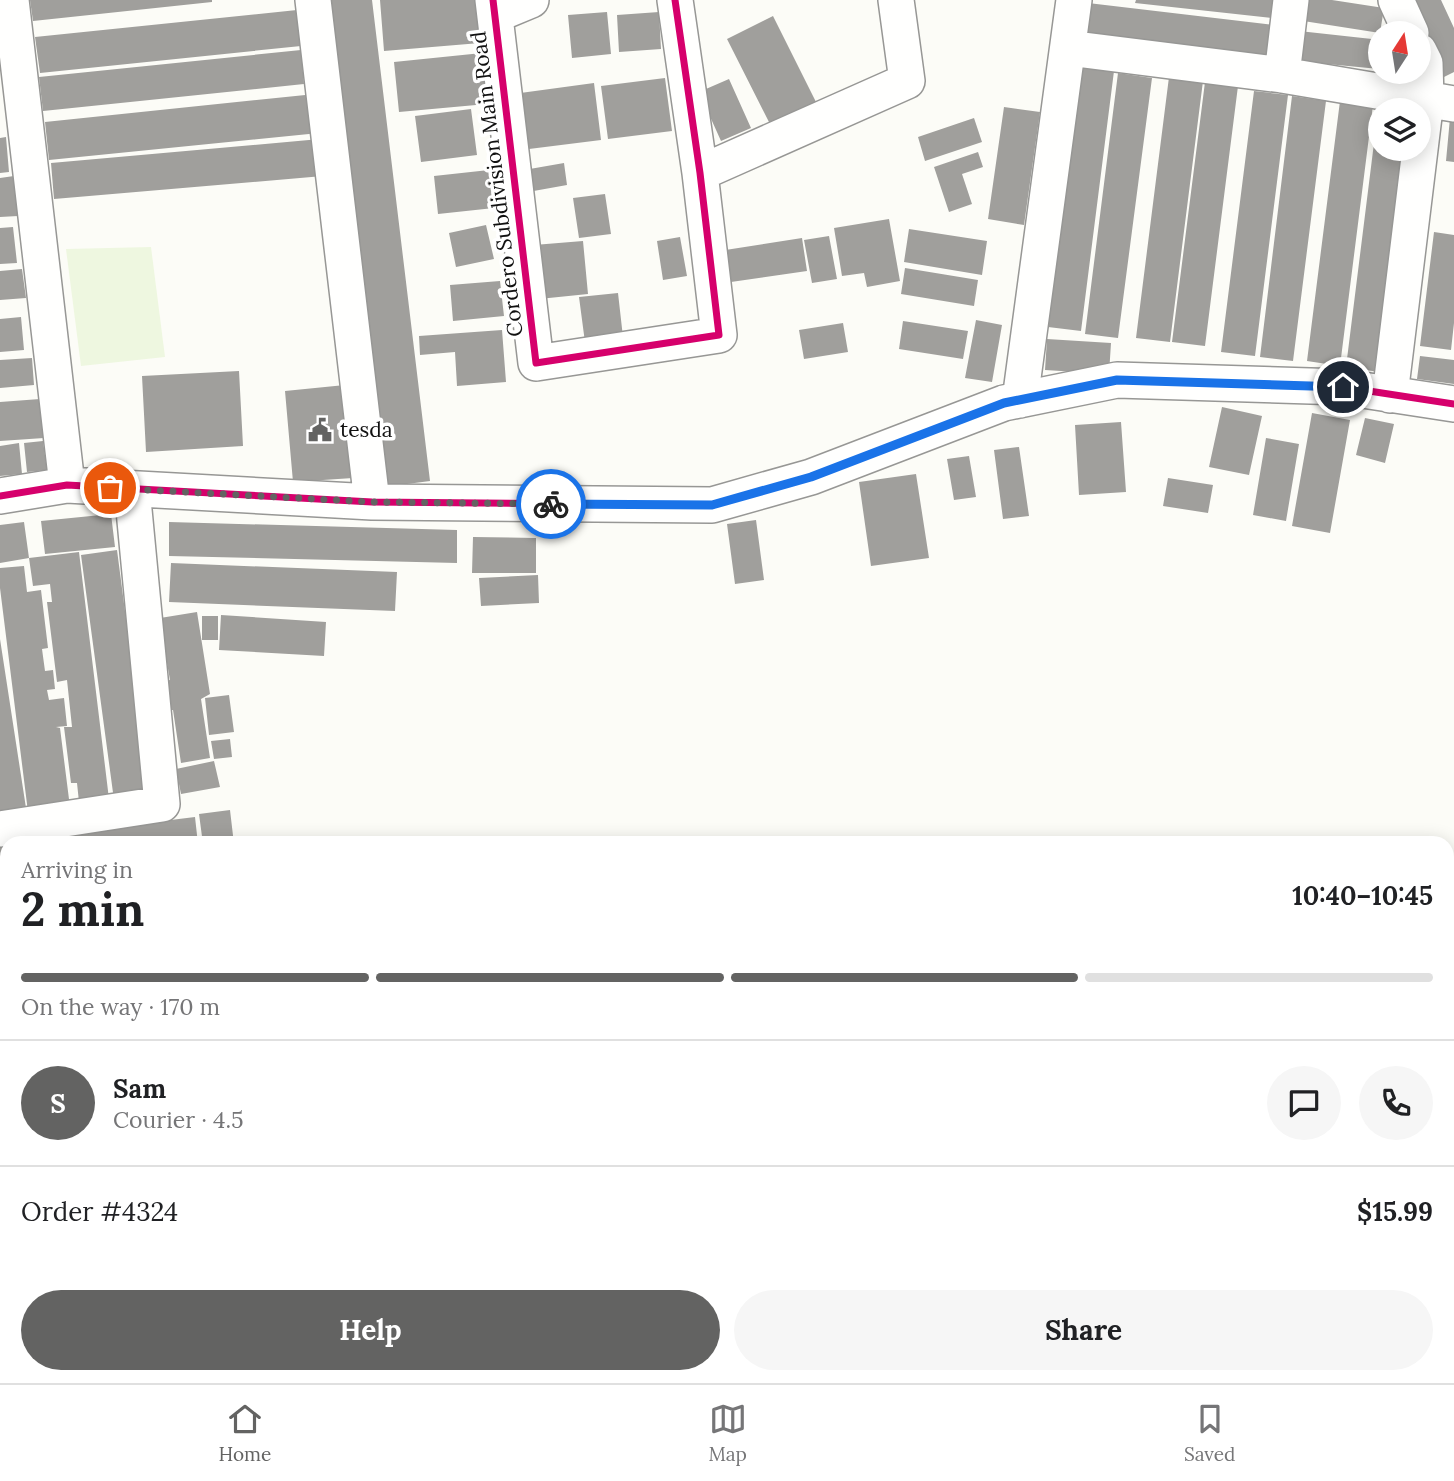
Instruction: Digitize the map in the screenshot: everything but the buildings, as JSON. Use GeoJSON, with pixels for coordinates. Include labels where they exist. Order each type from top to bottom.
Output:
{"type":"FeatureCollection","features":[{"type":"Feature","properties":{"kind":"street"},"geometry":{"type":"LineString","coordinates":[[11,0],[67,485]]}},
{"type":"Feature","properties":{"kind":"street"},"geometry":{"type":"LineString","coordinates":[[313,0],[372,502]]}},
{"type":"Feature","properties":{"kind":"street"},"geometry":{"type":"LineString","coordinates":[[494,7],[531,0]]}},
{"type":"Feature","properties":{"kind":"street"},"geometry":{"type":"LineString","coordinates":[[675,0],[700,173],[907,81],[896,0]]}},
{"type":"Feature","properties":{"kind":"street"},"geometry":{"type":"LineString","coordinates":[[1020,400],[1074,0]]}},
{"type":"Feature","properties":{"kind":"street"},"geometry":{"type":"LineString","coordinates":[[1282,75],[1291,0]]}},
{"type":"Feature","properties":{"kind":"street"},"geometry":{"type":"LineString","coordinates":[[1396,0],[1406,21]]}},
{"type":"Feature","properties":{"kind":"street","name":"Cordero Subdivision Main Road"},"geometry":{"type":"LineString","coordinates":[[494,7],[536,363],[719,335],[700,173]]}},
{"type":"Feature","properties":{"kind":"street"},"geometry":{"type":"LineString","coordinates":[[1068,48],[1282,75],[1440,102]]}},
{"type":"Feature","properties":{"kind":"street"},"geometry":{"type":"LineString","coordinates":[[1390,395],[1440,102],[1432,81]]}},
{"type":"Feature","properties":{"kind":"street"},"geometry":{"type":"LineString","coordinates":[[0,496],[67,485],[372,502],[712,505],[811,477],[1004,403],[1117,380],[1343,387],[1454,404]]}},
{"type":"Feature","properties":{"kind":"street"},"geometry":{"type":"LineString","coordinates":[[0,829],[162,804],[132,489]]}},
{"type":"Feature","properties":{"kind":"green space"},"geometry":{"type":"Polygon","coordinates":[[[151,247],[165,357],[81,366],[66,249],[151,247]]]}},
{"type":"Feature","properties":{"kind":"cycle path"},"geometry":{"type":"LineString","coordinates":[[493,0],[536,363],[719,335],[700,173],[675,0]]}},
{"type":"Feature","properties":{"kind":"cycle path"},"geometry":{"type":"LineString","coordinates":[[0,496],[67,485],[372,502],[712,505],[811,477],[1004,403],[1117,380],[1343,387],[1454,404]]}},
{"type":"Feature","properties":{"kind":"way so far"},"geometry":{"type":"LineString","coordinates":[[110,488],[372,502],[551,504]]}},
{"type":"Feature","properties":{"kind":"place","name":"tesda"},"geometry":{"type":"Point","coordinates":[320,430]}},
{"type":"Feature","properties":{"kind":"route"},"geometry":{"type":"LineString","coordinates":[[551,504],[712,505],[811,477],[883,452],[1004,403],[1117,380],[1220,381],[1343,387]]}}]}
